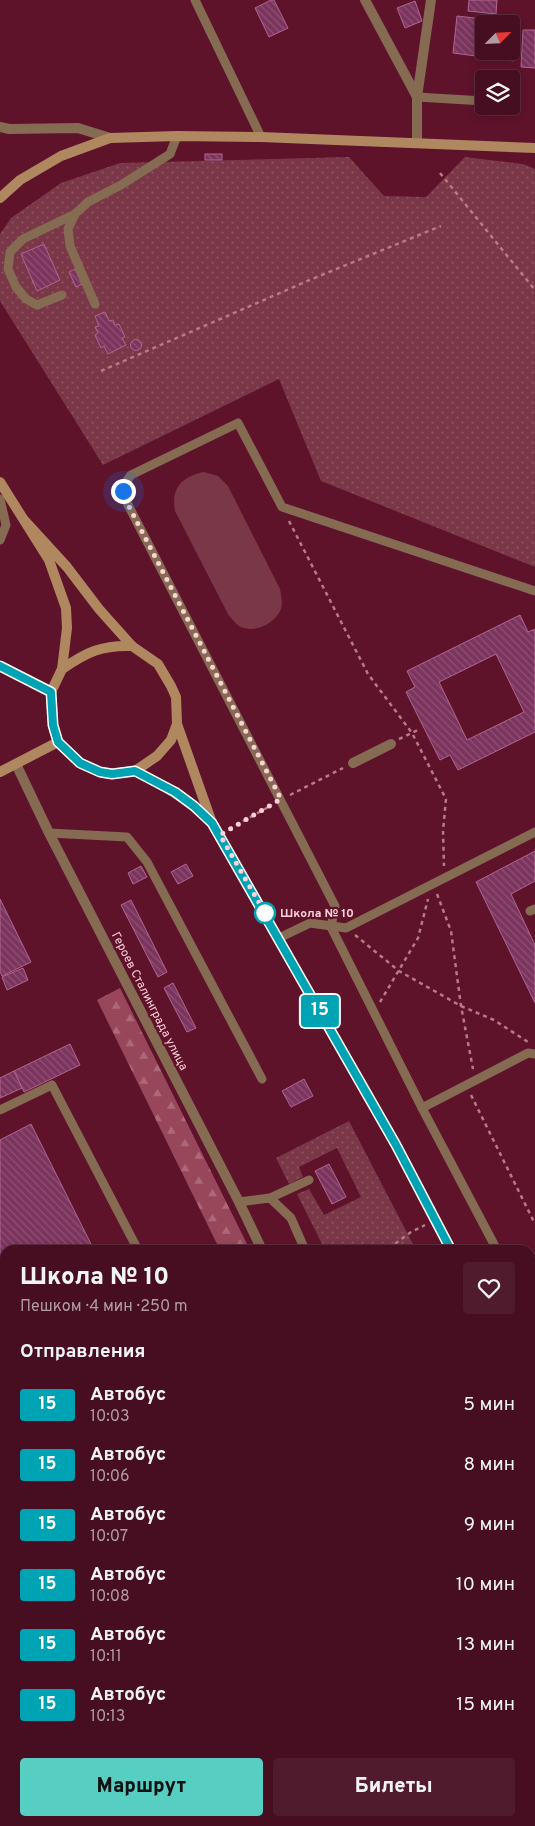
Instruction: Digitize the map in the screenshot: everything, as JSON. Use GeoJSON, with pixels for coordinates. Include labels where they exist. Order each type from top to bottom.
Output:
{"type":"FeatureCollection","features":[{"type":"Feature","properties":{"kind":"main road"},"geometry":{"type":"LineString","coordinates":[[0,198],[20,180],[61,156],[110,138],[177,136],[261,137],[535,148]]}},
{"type":"Feature","properties":{"kind":"main road"},"geometry":{"type":"LineString","coordinates":[[0,482],[48,560],[66,608],[68,628],[62,668],[51,692],[53,725],[58,742],[80,763],[100,772],[112,774],[135,771],[152,760],[164,748],[177,724]]}},
{"type":"Feature","properties":{"kind":"main road"},"geometry":{"type":"LineString","coordinates":[[24,520],[67,567],[99,609],[132,646],[158,664],[165,674],[176,697],[177,724],[212,823]]}},
{"type":"Feature","properties":{"kind":"main road"},"geometry":{"type":"LineString","coordinates":[[62,668],[81,655],[99,648],[132,646]]}},
{"type":"Feature","properties":{"kind":"main road"},"geometry":{"type":"LineString","coordinates":[[0,666],[51,692]]}},
{"type":"Feature","properties":{"kind":"main road"},"geometry":{"type":"LineString","coordinates":[[0,772],[58,742]]}},
{"type":"Feature","properties":{"kind":"main road"},"geometry":{"type":"LineString","coordinates":[[135,771],[175,792],[194,806],[212,823],[220,835],[396,1145],[448,1245]]}},
{"type":"Feature","properties":{"kind":"street"},"geometry":{"type":"LineString","coordinates":[[364,0],[417,97]]}},
{"type":"Feature","properties":{"kind":"street"},"geometry":{"type":"LineString","coordinates":[[417,143],[417,97],[431,0]]}},
{"type":"Feature","properties":{"kind":"street"},"geometry":{"type":"LineString","coordinates":[[0,126],[9,129],[78,128],[110,138]]}},
{"type":"Feature","properties":{"kind":"street"},"geometry":{"type":"LineString","coordinates":[[353,763],[391,744]]}},
{"type":"Feature","properties":{"kind":"street","name":"Героев Сталинграда улица"},"geometry":{"type":"LineString","coordinates":[[16,764],[49,833],[260,1245]]}},
{"type":"Feature","properties":{"kind":"lane"},"geometry":{"type":"LineString","coordinates":[[195,0],[261,137]]}},
{"type":"Feature","properties":{"kind":"lane"},"geometry":{"type":"LineString","coordinates":[[417,97],[475,100]]}},
{"type":"Feature","properties":{"kind":"lane"},"geometry":{"type":"LineString","coordinates":[[62,295],[37,305],[26,299],[16,287],[8,269],[10,252],[23,239],[74,214],[88,202],[170,154],[177,136]]}},
{"type":"Feature","properties":{"kind":"lane"},"geometry":{"type":"LineString","coordinates":[[74,214],[68,229],[70,246],[95,304]]}},
{"type":"Feature","properties":{"kind":"lane"},"geometry":{"type":"LineString","coordinates":[[494,1245],[373,1013],[331,927],[335,906],[124,497],[123,486],[131,475],[238,423],[282,507],[535,591]]}},
{"type":"Feature","properties":{"kind":"lane"},"geometry":{"type":"LineString","coordinates":[[0,499],[6,525],[0,540]]}},
{"type":"Feature","properties":{"kind":"lane"},"geometry":{"type":"LineString","coordinates":[[280,938],[310,923],[346,928],[535,832]]}},
{"type":"Feature","properties":{"kind":"lane"},"geometry":{"type":"LineString","coordinates":[[49,833],[127,836],[147,862],[262,1079]]}},
{"type":"Feature","properties":{"kind":"lane"},"geometry":{"type":"LineString","coordinates":[[422,1108],[528,1054],[535,1054]]}},
{"type":"Feature","properties":{"kind":"lane"},"geometry":{"type":"LineString","coordinates":[[0,1110],[52,1086],[135,1245]]}},
{"type":"Feature","properties":{"kind":"lane"},"geometry":{"type":"LineString","coordinates":[[239,1202],[270,1198],[310,1180]]}},
{"type":"Feature","properties":{"kind":"lane"},"geometry":{"type":"LineString","coordinates":[[270,1198],[290,1218],[303,1245]]}},
{"type":"Feature","properties":{"kind":"path"},"geometry":{"type":"LineString","coordinates":[[440,173],[535,290]]}},
{"type":"Feature","properties":{"kind":"path"},"geometry":{"type":"LineString","coordinates":[[101,371],[330,271],[441,226]]}},
{"type":"Feature","properties":{"kind":"path"},"geometry":{"type":"LineString","coordinates":[[282,507],[368,674],[412,733],[446,799],[443,830],[444,877]]}},
{"type":"Feature","properties":{"kind":"path"},"geometry":{"type":"LineString","coordinates":[[391,744],[420,729]]}},
{"type":"Feature","properties":{"kind":"path"},"geometry":{"type":"LineString","coordinates":[[220,835],[281,799],[353,763]]}},
{"type":"Feature","properties":{"kind":"path"},"geometry":{"type":"LineString","coordinates":[[373,1013],[418,938],[433,883]]}},
{"type":"Feature","properties":{"kind":"path"},"geometry":{"type":"LineString","coordinates":[[433,883],[451,931],[461,1006],[476,1080]]}},
{"type":"Feature","properties":{"kind":"path"},"geometry":{"type":"LineString","coordinates":[[346,928],[399,970],[461,1006],[494,1020],[535,1047]]}},
{"type":"Feature","properties":{"kind":"path"},"geometry":{"type":"LineString","coordinates":[[466,1085],[535,1224]]}},
{"type":"Feature","properties":{"kind":"path"},"geometry":{"type":"LineString","coordinates":[[393,1245],[411,1232],[435,1220]]}},
{"type":"Feature","properties":{"kind":"shaded area"},"geometry":{"type":"Polygon","coordinates":[[[349,157],[384,196],[426,197],[465,157],[523,164],[535,169],[535,567],[321,481],[279,379],[103,465],[0,301],[0,234],[11,218],[61,183],[120,163],[349,157]]]}},
{"type":"Feature","properties":{"kind":"shaded area"},"geometry":{"type":"Polygon","coordinates":[[[204,472],[218,476],[228,486],[280,589],[281,609],[274,619],[264,626],[246,629],[239,626],[229,616],[175,511],[175,495],[180,484],[196,474],[204,472]]]}},
{"type":"Feature","properties":{"kind":"shaded area"},"geometry":{"type":"Polygon","coordinates":[[[349,1121],[413,1245],[322,1245],[297,1194],[309,1189],[324,1215],[361,1197],[337,1148],[299,1167],[303,1177],[289,1184],[276,1158],[349,1121]]]}},
{"type":"Feature","properties":{"kind":"green space"},"geometry":{"type":"Polygon","coordinates":[[[120,988],[248,1245],[218,1245],[97,1000],[120,988]]]}},
{"type":"Feature","properties":{"kind":"building"},"geometry":{"type":"Polygon","coordinates":[[[274,0],[288,28],[269,37],[255,8],[274,0]]]}},
{"type":"Feature","properties":{"kind":"building"},"geometry":{"type":"Polygon","coordinates":[[[469,0],[497,0],[496,14],[468,11],[469,0]]]}},
{"type":"Feature","properties":{"kind":"building"},"geometry":{"type":"Polygon","coordinates":[[[415,1],[422,21],[405,28],[397,8],[415,1]]]}},
{"type":"Feature","properties":{"kind":"building"},"geometry":{"type":"Polygon","coordinates":[[[457,16],[475,18],[475,56],[453,53],[457,16]]]}},
{"type":"Feature","properties":{"kind":"building"},"geometry":{"type":"Polygon","coordinates":[[[523,30],[535,30],[535,68],[521,67],[523,30]]]}},
{"type":"Feature","properties":{"kind":"building"},"geometry":{"type":"Polygon","coordinates":[[[205,154],[222,154],[222,160],[205,160],[205,154]]]}},
{"type":"Feature","properties":{"kind":"building"},"geometry":{"type":"Polygon","coordinates":[[[44,244],[60,280],[37,291],[21,254],[44,244]]]}},
{"type":"Feature","properties":{"kind":"building"},"geometry":{"type":"Polygon","coordinates":[[[75,269],[82,284],[76,287],[69,272],[75,269]]]}},
{"type":"Feature","properties":{"kind":"building"},"geometry":{"type":"Polygon","coordinates":[[[105,312],[109,321],[113,320],[115,325],[119,324],[125,337],[122,338],[126,345],[108,354],[104,346],[101,348],[95,335],[98,333],[95,327],[99,326],[95,316],[105,312]]]}},
{"type":"Feature","properties":{"kind":"building"},"geometry":{"type":"Polygon","coordinates":[[[134,340],[138,340],[141,345],[140,349],[134,350],[131,347],[131,343],[134,340]]]}},
{"type":"Feature","properties":{"kind":"building"},"geometry":{"type":"Polygon","coordinates":[[[520,615],[528,632],[535,629],[535,732],[458,770],[450,755],[440,760],[406,692],[415,687],[407,671],[520,615]],[[496,654],[439,682],[467,740],[524,712],[496,654]]]}},
{"type":"Feature","properties":{"kind":"building"},"geometry":{"type":"Polygon","coordinates":[[[535,851],[535,881],[511,894],[535,945],[535,1003],[476,882],[535,851]]]}},
{"type":"Feature","properties":{"kind":"building"},"geometry":{"type":"Polygon","coordinates":[[[186,864],[193,876],[178,884],[171,872],[186,864]]]}},
{"type":"Feature","properties":{"kind":"building"},"geometry":{"type":"Polygon","coordinates":[[[141,866],[147,877],[133,884],[128,873],[141,866]]]}},
{"type":"Feature","properties":{"kind":"building"},"geometry":{"type":"Polygon","coordinates":[[[0,899],[31,962],[2,976],[0,971],[0,899]]]}},
{"type":"Feature","properties":{"kind":"building"},"geometry":{"type":"Polygon","coordinates":[[[131,900],[167,972],[158,977],[121,905],[131,900]]]}},
{"type":"Feature","properties":{"kind":"building"},"geometry":{"type":"Polygon","coordinates":[[[23,968],[28,980],[7,990],[2,977],[23,968]]]}},
{"type":"Feature","properties":{"kind":"building"},"geometry":{"type":"Polygon","coordinates":[[[173,983],[196,1028],[187,1032],[164,988],[173,983]]]}},
{"type":"Feature","properties":{"kind":"building"},"geometry":{"type":"Polygon","coordinates":[[[70,1044],[80,1065],[24,1092],[14,1071],[70,1044]]]}},
{"type":"Feature","properties":{"kind":"building"},"geometry":{"type":"Polygon","coordinates":[[[14,1071],[22,1088],[0,1098],[0,1078],[14,1071]]]}},
{"type":"Feature","properties":{"kind":"building"},"geometry":{"type":"Polygon","coordinates":[[[304,1079],[313,1096],[291,1107],[282,1091],[304,1079]]]}},
{"type":"Feature","properties":{"kind":"building"},"geometry":{"type":"Polygon","coordinates":[[[31,1124],[92,1245],[0,1245],[0,1140],[31,1124]]]}},
{"type":"Feature","properties":{"kind":"building"},"geometry":{"type":"Polygon","coordinates":[[[329,1164],[346,1197],[332,1204],[315,1171],[329,1164]]]}},
{"type":"Feature","properties":{"kind":"bus line","name":"15"},"geometry":{"type":"LineString","coordinates":[[0,666],[51,692],[50,709],[58,742],[80,763],[100,772],[112,774],[135,771],[175,792],[212,823],[280,938],[396,1145],[448,1245]]}},
{"type":"Feature","properties":{"kind":"place","name":"Школа № 10"},"geometry":{"type":"Point","coordinates":[265,913]}},
{"type":"Feature","properties":{"kind":"route"},"geometry":{"type":"LineString","coordinates":[[123,491],[124,497],[281,799],[220,835],[265,913]]}}]}
